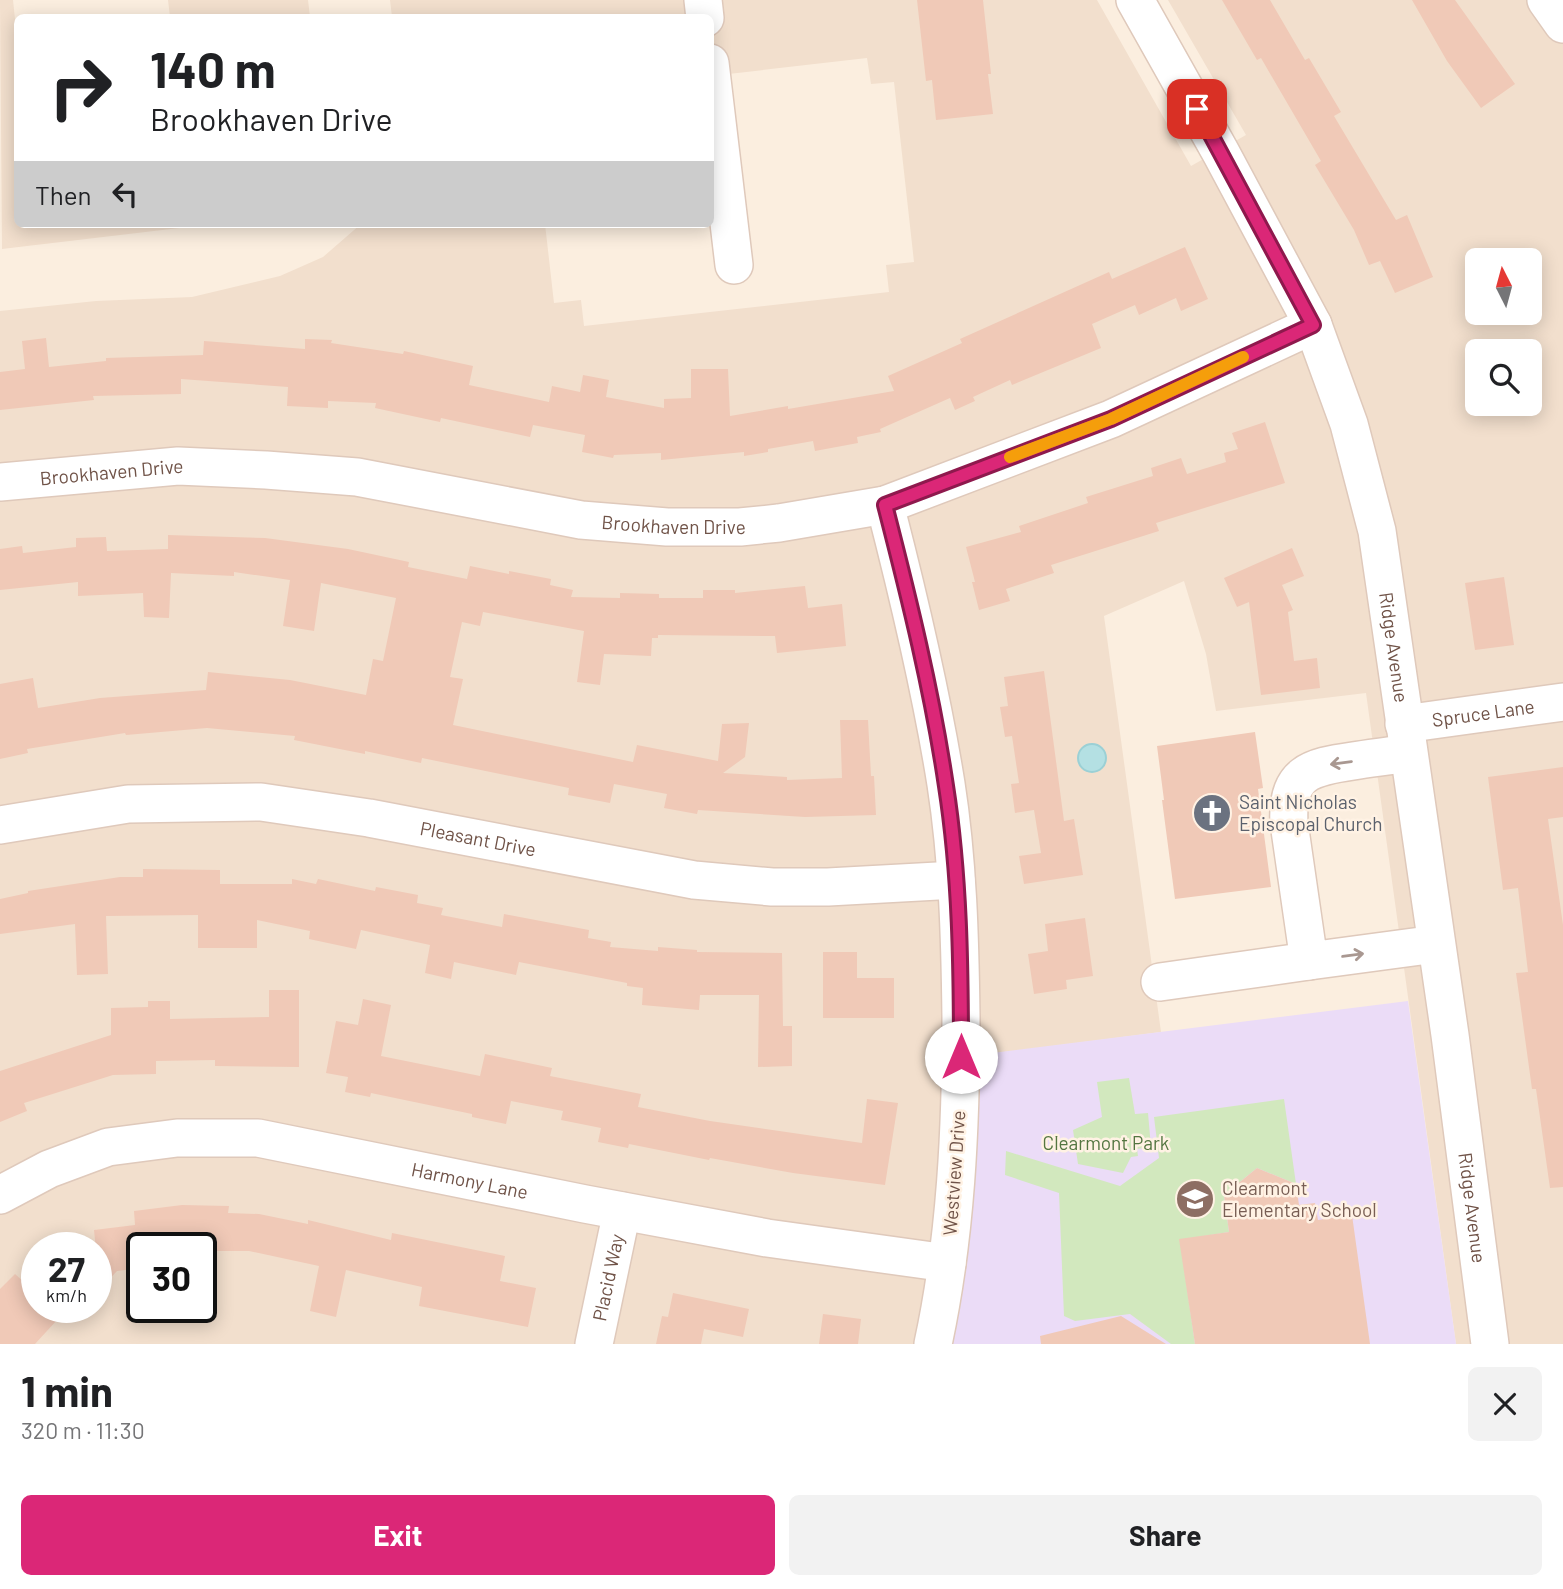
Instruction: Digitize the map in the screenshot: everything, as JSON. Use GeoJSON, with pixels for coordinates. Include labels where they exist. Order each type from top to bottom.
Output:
{"type":"FeatureCollection","features":[{"type":"Feature","properties":{"kind":"street","name":"Ridge Avenue"},"geometry":{"type":"LineString","coordinates":[[1135,0],[1313,325],[1349,424],[1377,531],[1490,1344]]}},
{"type":"Feature","properties":{"kind":"street"},"geometry":{"type":"LineString","coordinates":[[1546,0],[1563,24]]}},
{"type":"Feature","properties":{"kind":"street"},"geometry":{"type":"LineString","coordinates":[[714,97],[734,265]]}},
{"type":"Feature","properties":{"kind":"street","name":"Brookhaven Drive"},"geometry":{"type":"LineString","coordinates":[[0,482],[178,466],[266,470],[357,477],[581,520],[667,527],[740,527],[779,523],[885,505],[1111,419],[1313,325]]}},
{"type":"Feature","properties":{"kind":"street","name":"Westview Drive"},"geometry":{"type":"LineString","coordinates":[[885,505],[921,646],[946,787],[956,880],[961,1057],[958,1166],[947,1263],[933,1344]]}},
{"type":"Feature","properties":{"kind":"street","name":"Spruce Lane"},"geometry":{"type":"LineString","coordinates":[[1309,961],[1289,823],[1288,807],[1295,783],[1307,772],[1322,766],[1406,739],[1563,702]]}},
{"type":"Feature","properties":{"kind":"street","name":"Pleasant Drive"},"geometry":{"type":"LineString","coordinates":[[0,825],[128,804],[261,802],[369,818],[694,880],[772,887],[828,887],[956,880]]}},
{"type":"Feature","properties":{"kind":"street"},"geometry":{"type":"LineString","coordinates":[[1160,982],[1436,944]]}},
{"type":"Feature","properties":{"kind":"street","name":"Harmony Lane"},"geometry":{"type":"LineString","coordinates":[[0,1195],[49,1170],[108,1147],[177,1138],[258,1138],[766,1238],[947,1263]]}},
{"type":"Feature","properties":{"kind":"street","name":"Placid Way"},"geometry":{"type":"LineString","coordinates":[[594,1344],[622,1211]]}},
{"type":"Feature","properties":{"kind":"shaded area"},"geometry":{"type":"Polygon","coordinates":[[[0,0],[13,0],[14,228],[179,228],[2,249],[0,0]]]}},
{"type":"Feature","properties":{"kind":"shaded area"},"geometry":{"type":"Polygon","coordinates":[[[168,0],[308,0],[310,14],[170,14],[168,0]]]}},
{"type":"Feature","properties":{"kind":"shaded area"},"geometry":{"type":"Polygon","coordinates":[[[390,0],[1097,0],[1191,166],[1246,135],[1168,0],[1563,0],[1563,1344],[1456,1344],[1366,693],[1216,711],[1206,654],[1184,581],[1104,616],[1161,1032],[961,1058],[933,1344],[0,1344],[0,311],[96,301],[192,297],[280,276],[323,257],[356,228],[545,228],[554,303],[581,300],[584,326],[889,292],[886,265],[914,262],[894,82],[871,84],[867,58],[714,76],[714,14],[392,14],[390,0]]]}},
{"type":"Feature","properties":{"kind":"shaded area","name":"Clearmont Elementary School"},"geometry":{"type":"Polygon","coordinates":[[[1408,1001],[1456,1344],[933,1344],[961,1057],[1408,1001]]]}},
{"type":"Feature","properties":{"kind":"green space","name":"Clearmont Park"},"geometry":{"type":"Polygon","coordinates":[[[1129,1078],[1135,1114],[1148,1113],[1151,1147],[1137,1149],[1138,1156],[1131,1157],[1123,1173],[1078,1164],[1073,1130],[1102,1117],[1097,1082],[1129,1078]]]}},
{"type":"Feature","properties":{"kind":"green space"},"geometry":{"type":"Polygon","coordinates":[[[1284,1099],[1296,1184],[1257,1168],[1224,1195],[1229,1232],[1180,1240],[1195,1344],[1171,1344],[1130,1314],[1075,1321],[1064,1316],[1059,1193],[1005,1175],[1006,1151],[1120,1186],[1159,1158],[1154,1117],[1284,1099]]]}},
{"type":"Feature","properties":{"kind":"water"},"geometry":{"type":"Polygon","coordinates":[[[1092,744],[1102,748],[1106,758],[1102,768],[1092,772],[1082,768],[1078,758],[1082,748],[1092,744]]]}},
{"type":"Feature","properties":{"kind":"building"},"geometry":{"type":"Polygon","coordinates":[[[917,0],[983,0],[993,114],[936,120],[932,80],[926,81],[917,0]]]}},
{"type":"Feature","properties":{"kind":"building"},"geometry":{"type":"Polygon","coordinates":[[[1222,0],[1270,0],[1305,60],[1309,58],[1341,112],[1334,116],[1396,220],[1407,215],[1433,277],[1395,293],[1380,261],[1369,265],[1354,230],[1315,165],[1321,161],[1261,58],[1257,60],[1222,0]]]}},
{"type":"Feature","properties":{"kind":"building"},"geometry":{"type":"Polygon","coordinates":[[[1412,0],[1455,0],[1515,84],[1481,108],[1447,61],[1412,0]]]}},
{"type":"Feature","properties":{"kind":"building"},"geometry":{"type":"Polygon","coordinates":[[[1185,247],[1208,299],[1181,311],[1176,298],[1139,315],[1135,305],[1092,324],[1101,348],[1012,385],[1010,380],[973,397],[975,401],[955,410],[950,398],[880,429],[881,432],[857,437],[858,443],[815,451],[813,441],[744,456],[744,452],[661,460],[661,453],[614,455],[613,458],[582,452],[585,435],[533,425],[530,437],[441,418],[440,422],[375,408],[376,403],[328,401],[328,408],[287,406],[288,387],[181,379],[181,394],[93,396],[94,400],[0,410],[0,372],[25,369],[22,341],[46,338],[49,367],[106,361],[106,358],[203,355],[204,341],[305,349],[305,339],[332,340],[331,343],[403,354],[404,351],[473,366],[469,385],[549,402],[552,386],[580,392],[583,375],[609,380],[606,397],[664,408],[664,399],[691,398],[691,369],[728,369],[730,416],[788,406],[788,409],[894,391],[888,376],[962,343],[960,339],[1109,272],[1112,279],[1185,247]]]}},
{"type":"Feature","properties":{"kind":"building"},"geometry":{"type":"Polygon","coordinates":[[[1265,422],[1285,483],[1156,523],[1159,531],[1051,565],[1054,573],[1006,589],[1010,601],[979,610],[966,547],[1021,532],[1019,526],[1088,503],[1086,497],[1153,476],[1151,468],[1181,458],[1187,474],[1226,462],[1224,453],[1238,449],[1232,433],[1265,422]]]}},
{"type":"Feature","properties":{"kind":"building"},"geometry":{"type":"Polygon","coordinates":[[[168,535],[265,538],[348,549],[409,562],[408,567],[467,579],[470,566],[509,574],[509,571],[551,579],[550,585],[573,590],[571,597],[620,598],[620,593],[659,594],[659,598],[703,598],[703,590],[735,590],[735,593],[805,586],[808,608],[842,604],[846,646],[777,653],[775,636],[658,635],[658,638],[652,638],[651,656],[604,654],[600,685],[577,682],[584,631],[483,612],[480,626],[462,622],[450,677],[463,679],[453,725],[633,762],[637,745],[718,761],[722,724],[749,723],[745,757],[723,773],[787,777],[787,780],[842,778],[840,720],[868,720],[876,815],[805,817],[698,810],[697,814],[664,808],[667,794],[614,784],[610,803],[568,795],[569,788],[422,758],[421,763],[294,740],[295,736],[207,728],[125,733],[27,749],[28,753],[0,759],[0,684],[33,678],[38,708],[100,698],[206,690],[208,672],[290,680],[366,695],[373,659],[383,661],[396,598],[321,583],[314,631],[283,626],[290,580],[234,572],[234,576],[171,573],[169,618],[144,617],[143,593],[78,596],[78,582],[0,590],[0,549],[22,546],[23,553],[76,547],[76,538],[106,537],[107,551],[168,549],[168,535]]]}},
{"type":"Feature","properties":{"kind":"building"},"geometry":{"type":"Polygon","coordinates":[[[1292,548],[1304,576],[1282,585],[1293,610],[1288,612],[1294,661],[1317,658],[1320,688],[1261,695],[1249,602],[1237,607],[1224,578],[1292,548]]]}},
{"type":"Feature","properties":{"kind":"building"},"geometry":{"type":"Polygon","coordinates":[[[1504,577],[1514,645],[1475,650],[1465,583],[1504,577]]]}},
{"type":"Feature","properties":{"kind":"building"},"geometry":{"type":"Polygon","coordinates":[[[1044,671],[1064,821],[1074,819],[1083,875],[1024,884],[1019,856],[1041,853],[1034,810],[1015,813],[1011,784],[1019,783],[1012,736],[1005,737],[1000,707],[1008,706],[1004,677],[1044,671]]]}},
{"type":"Feature","properties":{"kind":"building","name":"Saint Nicholas Episcopal Church"},"geometry":{"type":"Polygon","coordinates":[[[1255,732],[1263,788],[1258,789],[1271,887],[1175,899],[1157,746],[1255,732]]]}},
{"type":"Feature","properties":{"kind":"building"},"geometry":{"type":"Polygon","coordinates":[[[1563,767],[1563,817],[1548,819],[1563,925],[1563,1187],[1550,1188],[1536,1089],[1532,1089],[1516,973],[1528,972],[1518,888],[1503,890],[1488,777],[1563,767]]]}},
{"type":"Feature","properties":{"kind":"building"},"geometry":{"type":"Polygon","coordinates":[[[143,869],[220,870],[220,884],[292,884],[292,879],[316,884],[318,879],[375,891],[376,887],[418,895],[417,903],[443,908],[441,915],[502,927],[504,914],[589,930],[588,938],[611,942],[610,947],[658,951],[658,947],[697,952],[782,953],[783,1026],[792,1026],[792,1066],[758,1067],[759,995],[700,995],[699,1010],[642,1005],[643,988],[519,962],[516,975],[454,962],[451,979],[425,973],[430,945],[361,930],[356,949],[309,939],[310,931],[257,920],[257,948],[198,948],[198,915],[106,916],[108,974],[77,975],[75,924],[0,934],[0,899],[28,891],[120,877],[143,877],[143,869]]]}},
{"type":"Feature","properties":{"kind":"building"},"geometry":{"type":"Polygon","coordinates":[[[1085,918],[1093,976],[1066,980],[1067,989],[1034,994],[1028,954],[1048,951],[1045,924],[1085,918]]]}},
{"type":"Feature","properties":{"kind":"building"},"geometry":{"type":"Polygon","coordinates":[[[823,952],[857,952],[857,978],[894,978],[894,1018],[823,1018],[823,952]]]}},
{"type":"Feature","properties":{"kind":"building"},"geometry":{"type":"Polygon","coordinates":[[[269,990],[299,990],[299,1067],[215,1066],[215,1060],[156,1061],[156,1074],[113,1075],[24,1103],[27,1111],[0,1122],[0,1071],[111,1035],[111,1008],[148,1007],[148,1001],[170,1001],[170,1019],[269,1017],[269,990]]]}},
{"type":"Feature","properties":{"kind":"building"},"geometry":{"type":"Polygon","coordinates":[[[363,999],[391,1005],[381,1056],[480,1076],[485,1054],[552,1068],[550,1076],[641,1094],[638,1107],[710,1121],[862,1143],[867,1099],[898,1103],[885,1185],[793,1173],[710,1158],[709,1160],[629,1144],[628,1148],[598,1142],[601,1128],[561,1120],[563,1111],[511,1101],[506,1124],[472,1117],[472,1114],[371,1093],[370,1097],[345,1092],[348,1077],[326,1073],[336,1021],[358,1025],[363,999]]]}},
{"type":"Feature","properties":{"kind":"building"},"geometry":{"type":"Polygon","coordinates":[[[1257,1168],[1296,1184],[1299,1205],[1315,1203],[1318,1220],[1352,1215],[1370,1344],[1195,1344],[1179,1239],[1229,1232],[1224,1195],[1257,1168]]]}},
{"type":"Feature","properties":{"kind":"building"},"geometry":{"type":"Polygon","coordinates":[[[182,1205],[229,1206],[228,1213],[259,1214],[308,1224],[308,1220],[391,1240],[392,1233],[505,1256],[500,1281],[536,1288],[528,1327],[419,1306],[422,1287],[346,1270],[336,1317],[310,1311],[319,1266],[249,1251],[217,1251],[217,1232],[126,1232],[126,1270],[117,1271],[112,1276],[112,1232],[94,1230],[135,1225],[134,1211],[182,1205]]]}},
{"type":"Feature","properties":{"kind":"building"},"geometry":{"type":"Polygon","coordinates":[[[15,1274],[21,1279],[21,1323],[54,1323],[35,1344],[0,1344],[0,1289],[15,1274]]]}},
{"type":"Feature","properties":{"kind":"building"},"geometry":{"type":"Polygon","coordinates":[[[673,1293],[749,1309],[743,1337],[704,1329],[701,1344],[656,1344],[662,1316],[668,1317],[673,1293]]]}},
{"type":"Feature","properties":{"kind":"building"},"geometry":{"type":"Polygon","coordinates":[[[823,1314],[861,1319],[858,1344],[819,1344],[823,1314]]]}},
{"type":"Feature","properties":{"kind":"building"},"geometry":{"type":"Polygon","coordinates":[[[1121,1316],[1166,1344],[1041,1344],[1040,1336],[1121,1316]]]}},
{"type":"Feature","properties":{"kind":"slow traffic"},"geometry":{"type":"LineString","coordinates":[[1010,457],[1111,419],[1243,357]]}},
{"type":"Feature","properties":{"kind":"place","name":"Saint Nicholas Episcopal Church"},"geometry":{"type":"Point","coordinates":[1212,813]}},
{"type":"Feature","properties":{"kind":"place","name":"Clearmont Elementary School"},"geometry":{"type":"Point","coordinates":[1195,1199]}},
{"type":"Feature","properties":{"kind":"route"},"geometry":{"type":"LineString","coordinates":[[961,1057],[958,911],[946,787],[921,646],[885,505],[1111,419],[1313,325],[1197,109]]}}]}
